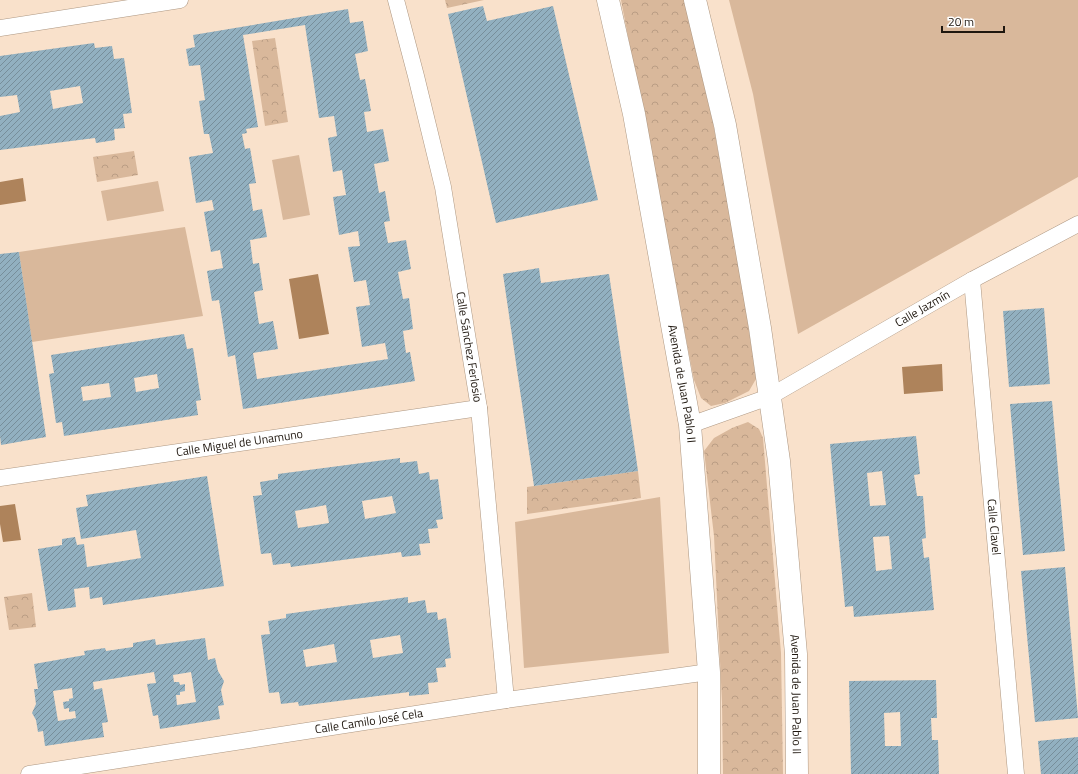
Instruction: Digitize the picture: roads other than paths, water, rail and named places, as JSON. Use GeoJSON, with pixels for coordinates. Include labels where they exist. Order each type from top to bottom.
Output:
{"type":"FeatureCollection","features":[{"type":"Feature","properties":{"kind":"street"},"geometry":{"type":"LineString","coordinates":[[0,28],[180,0]]}},
{"type":"Feature","properties":{"kind":"street","name":"Calle Sánchez Ferlosio"},"geometry":{"type":"LineString","coordinates":[[396,0],[443,187],[479,408],[506,700]]}},
{"type":"Feature","properties":{"kind":"street","name":"Avenida de Juan Pablo II"},"geometry":{"type":"LineString","coordinates":[[608,0],[634,114],[690,425],[709,672],[710,774]]}},
{"type":"Feature","properties":{"kind":"street","name":"Avenida de Juan Pablo II"},"geometry":{"type":"LineString","coordinates":[[695,0],[726,125],[760,328],[778,461],[796,654],[797,774]]}},
{"type":"Feature","properties":{"kind":"street","name":"Calle Jazmín"},"geometry":{"type":"LineString","coordinates":[[690,425],[769,397],[972,280],[1078,224]]}},
{"type":"Feature","properties":{"kind":"street","name":"Calle Clavel"},"geometry":{"type":"LineString","coordinates":[[972,280],[1016,774]]}},
{"type":"Feature","properties":{"kind":"street","name":"Calle Miguel de Unamuno"},"geometry":{"type":"LineString","coordinates":[[0,478],[479,408]]}},
{"type":"Feature","properties":{"kind":"street","name":"Calle Camilo José Cela"},"geometry":{"type":"LineString","coordinates":[[29,774],[506,700],[709,672]]}}]}
